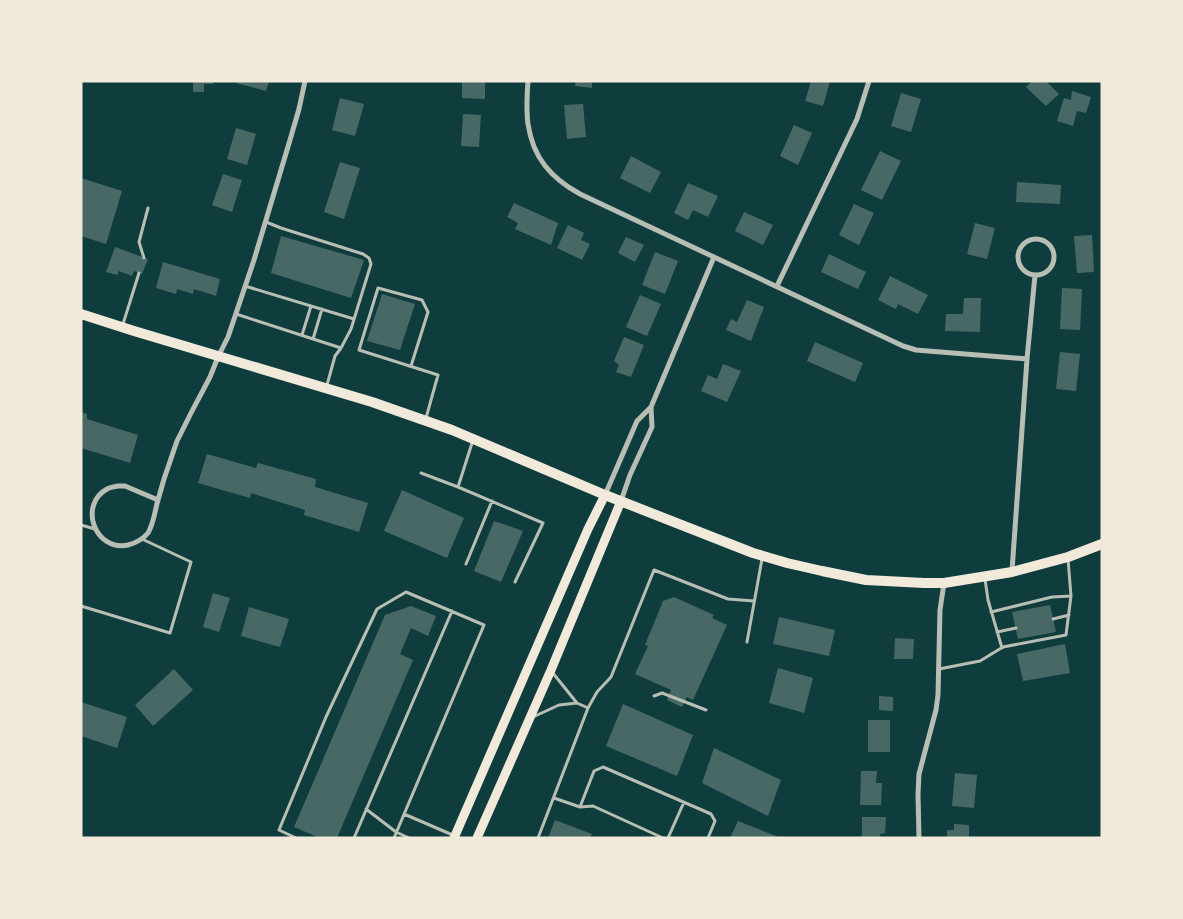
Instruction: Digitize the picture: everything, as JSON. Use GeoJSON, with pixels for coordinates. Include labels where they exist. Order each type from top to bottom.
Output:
{"type":"FeatureCollection","features":[{"type":"Feature","properties":{"kind":"main road"},"geometry":{"type":"LineString","coordinates":[[81,314],[122,328],[372,402],[473,439],[703,534],[763,556],[822,572],[866,580],[944,583],[1012,572],[1068,557],[1102,544]]}},
{"type":"Feature","properties":{"kind":"main road"},"geometry":{"type":"LineString","coordinates":[[456,837],[588,529],[605,495]]}},
{"type":"Feature","properties":{"kind":"main road"},"geometry":{"type":"LineString","coordinates":[[477,838],[530,718],[621,501]]}},
{"type":"Feature","properties":{"kind":"street"},"geometry":{"type":"LineString","coordinates":[[158,500],[125,486],[108,488],[100,494],[95,502],[92,516],[96,530],[102,538],[112,544],[121,546],[142,539],[151,527],[164,479],[178,441],[210,377],[236,314],[299,109],[305,81]]}},
{"type":"Feature","properties":{"kind":"street"},"geometry":{"type":"LineString","coordinates":[[528,81],[527,112],[530,138],[542,163],[552,175],[564,185],[580,194],[909,348],[1027,359]]}},
{"type":"Feature","properties":{"kind":"street"},"geometry":{"type":"LineString","coordinates":[[777,286],[857,119],[870,81]]}},
{"type":"Feature","properties":{"kind":"street"},"geometry":{"type":"LineString","coordinates":[[1036,238],[1042,239],[1052,246],[1055,258],[1051,269],[1041,275],[1035,275],[1029,274],[1020,265],[1018,253],[1020,247],[1025,242],[1036,238]]}},
{"type":"Feature","properties":{"kind":"street"},"geometry":{"type":"LineString","coordinates":[[605,495],[637,421],[651,407],[714,257]]}},
{"type":"Feature","properties":{"kind":"street"},"geometry":{"type":"LineString","coordinates":[[1012,572],[1035,275]]}},
{"type":"Feature","properties":{"kind":"street"},"geometry":{"type":"LineString","coordinates":[[621,501],[630,475],[652,427],[651,407]]}},
{"type":"Feature","properties":{"kind":"street"},"geometry":{"type":"LineString","coordinates":[[919,838],[918,794],[920,774],[938,695],[940,610],[944,583]]}},
{"type":"Feature","properties":{"kind":"lane"},"geometry":{"type":"LineString","coordinates":[[144,258],[139,242],[148,208]]}},
{"type":"Feature","properties":{"kind":"lane"},"geometry":{"type":"LineString","coordinates":[[265,222],[363,254],[369,258],[371,264],[351,329],[335,356],[326,388]]}},
{"type":"Feature","properties":{"kind":"lane"},"geometry":{"type":"LineString","coordinates":[[122,328],[139,273]]}},
{"type":"Feature","properties":{"kind":"lane"},"geometry":{"type":"LineString","coordinates":[[245,286],[354,319]]}},
{"type":"Feature","properties":{"kind":"lane"},"geometry":{"type":"LineString","coordinates":[[411,366],[428,312],[422,300],[378,288],[359,350],[438,375],[425,421]]}},
{"type":"Feature","properties":{"kind":"lane"},"geometry":{"type":"LineString","coordinates":[[302,335],[311,306]]}},
{"type":"Feature","properties":{"kind":"lane"},"geometry":{"type":"LineString","coordinates":[[313,339],[322,309]]}},
{"type":"Feature","properties":{"kind":"lane"},"geometry":{"type":"LineString","coordinates":[[236,314],[341,348]]}},
{"type":"Feature","properties":{"kind":"lane"},"geometry":{"type":"LineString","coordinates":[[458,486],[473,439]]}},
{"type":"Feature","properties":{"kind":"lane"},"geometry":{"type":"LineString","coordinates":[[421,473],[458,486],[543,523],[515,582]]}},
{"type":"Feature","properties":{"kind":"lane"},"geometry":{"type":"LineString","coordinates":[[466,564],[492,501]]}},
{"type":"Feature","properties":{"kind":"lane"},"geometry":{"type":"LineString","coordinates":[[81,525],[96,530]]}},
{"type":"Feature","properties":{"kind":"lane"},"geometry":{"type":"LineString","coordinates":[[81,606],[170,633],[191,562],[142,539]]}},
{"type":"Feature","properties":{"kind":"lane"},"geometry":{"type":"LineString","coordinates":[[747,642],[763,556]]}},
{"type":"Feature","properties":{"kind":"lane"},"geometry":{"type":"LineString","coordinates":[[938,669],[980,661],[1002,648],[1066,635],[1071,596],[1068,557]]}},
{"type":"Feature","properties":{"kind":"lane"},"geometry":{"type":"LineString","coordinates":[[538,838],[588,708],[597,692],[611,677],[654,570],[728,599],[754,601]]}},
{"type":"Feature","properties":{"kind":"lane"},"geometry":{"type":"LineString","coordinates":[[984,577],[991,612],[1002,648]]}},
{"type":"Feature","properties":{"kind":"lane"},"geometry":{"type":"LineString","coordinates":[[296,838],[279,830],[326,717],[377,610],[406,592],[484,625],[394,838]]}},
{"type":"Feature","properties":{"kind":"lane"},"geometry":{"type":"LineString","coordinates":[[991,612],[1052,597],[1071,596]]}},
{"type":"Feature","properties":{"kind":"lane"},"geometry":{"type":"LineString","coordinates":[[354,838],[452,611]]}},
{"type":"Feature","properties":{"kind":"lane"},"geometry":{"type":"LineString","coordinates":[[1053,619],[1069,615]]}},
{"type":"Feature","properties":{"kind":"lane"},"geometry":{"type":"LineString","coordinates":[[997,632],[1016,628]]}},
{"type":"Feature","properties":{"kind":"lane"},"geometry":{"type":"LineString","coordinates":[[550,670],[577,703],[588,708]]}},
{"type":"Feature","properties":{"kind":"lane"},"geometry":{"type":"LineString","coordinates":[[654,696],[662,693],[706,710]]}},
{"type":"Feature","properties":{"kind":"lane"},"geometry":{"type":"LineString","coordinates":[[530,718],[559,705],[577,703]]}},
{"type":"Feature","properties":{"kind":"lane"},"geometry":{"type":"LineString","coordinates":[[580,807],[594,771],[603,767],[711,814],[715,821],[708,838]]}},
{"type":"Feature","properties":{"kind":"lane"},"geometry":{"type":"LineString","coordinates":[[554,798],[580,807],[593,806],[664,838]]}},
{"type":"Feature","properties":{"kind":"lane"},"geometry":{"type":"LineString","coordinates":[[668,838],[684,802]]}},
{"type":"Feature","properties":{"kind":"lane"},"geometry":{"type":"LineString","coordinates":[[366,810],[396,832],[409,838]]}},
{"type":"Feature","properties":{"kind":"lane"},"geometry":{"type":"LineString","coordinates":[[404,814],[456,837]]}},
{"type":"Feature","properties":{"kind":"building"},"geometry":{"type":"Polygon","coordinates":[[[193,81],[213,81],[213,84],[204,84],[204,92],[193,92],[193,81]]]}},
{"type":"Feature","properties":{"kind":"building"},"geometry":{"type":"Polygon","coordinates":[[[237,81],[269,81],[266,91],[236,83],[237,81]]]}},
{"type":"Feature","properties":{"kind":"building"},"geometry":{"type":"Polygon","coordinates":[[[462,81],[485,81],[485,99],[462,98],[462,81]]]}},
{"type":"Feature","properties":{"kind":"building"},"geometry":{"type":"Polygon","coordinates":[[[576,81],[592,81],[592,88],[575,86],[576,81]]]}},
{"type":"Feature","properties":{"kind":"building"},"geometry":{"type":"Polygon","coordinates":[[[811,81],[830,81],[823,106],[805,101],[811,81]]]}},
{"type":"Feature","properties":{"kind":"building"},"geometry":{"type":"Polygon","coordinates":[[[1032,81],[1046,81],[1059,94],[1046,106],[1026,87],[1032,81]]]}},
{"type":"Feature","properties":{"kind":"building"},"geometry":{"type":"Polygon","coordinates":[[[1072,91],[1091,97],[1086,113],[1077,111],[1073,126],[1057,121],[1064,98],[1071,100],[1072,91]]]}},
{"type":"Feature","properties":{"kind":"building"},"geometry":{"type":"Polygon","coordinates":[[[901,93],[921,99],[911,132],[891,126],[901,93]]]}},
{"type":"Feature","properties":{"kind":"building"},"geometry":{"type":"Polygon","coordinates":[[[340,98],[364,104],[355,136],[332,130],[340,98]]]}},
{"type":"Feature","properties":{"kind":"building"},"geometry":{"type":"Polygon","coordinates":[[[583,104],[586,137],[567,139],[564,105],[583,104]]]}},
{"type":"Feature","properties":{"kind":"building"},"geometry":{"type":"Polygon","coordinates":[[[463,114],[481,115],[479,147],[461,146],[463,114]]]}},
{"type":"Feature","properties":{"kind":"building"},"geometry":{"type":"Polygon","coordinates":[[[794,125],[812,133],[798,165],[780,156],[794,125]]]}},
{"type":"Feature","properties":{"kind":"building"},"geometry":{"type":"Polygon","coordinates":[[[236,128],[256,134],[247,165],[227,159],[236,128]]]}},
{"type":"Feature","properties":{"kind":"building"},"geometry":{"type":"Polygon","coordinates":[[[880,151],[901,161],[882,200],[861,190],[880,151]]]}},
{"type":"Feature","properties":{"kind":"building"},"geometry":{"type":"Polygon","coordinates":[[[631,156],[661,172],[650,193],[620,178],[631,156]]]}},
{"type":"Feature","properties":{"kind":"building"},"geometry":{"type":"Polygon","coordinates":[[[340,162],[360,168],[344,219],[324,212],[340,162]]]}},
{"type":"Feature","properties":{"kind":"building"},"geometry":{"type":"Polygon","coordinates":[[[223,174],[242,180],[232,212],[212,205],[223,174]]]}},
{"type":"Feature","properties":{"kind":"building"},"geometry":{"type":"Polygon","coordinates":[[[81,178],[122,191],[106,244],[81,236],[81,178]]]}},
{"type":"Feature","properties":{"kind":"building"},"geometry":{"type":"Polygon","coordinates":[[[1017,182],[1061,185],[1060,204],[1016,202],[1017,182]]]}},
{"type":"Feature","properties":{"kind":"building"},"geometry":{"type":"Polygon","coordinates":[[[688,183],[718,196],[708,217],[693,210],[688,220],[674,213],[688,183]]]}},
{"type":"Feature","properties":{"kind":"building"},"geometry":{"type":"Polygon","coordinates":[[[514,203],[558,223],[551,245],[515,229],[518,223],[507,217],[514,203]]]}},
{"type":"Feature","properties":{"kind":"building"},"geometry":{"type":"Polygon","coordinates":[[[854,204],[874,213],[859,245],[839,235],[854,204]]]}},
{"type":"Feature","properties":{"kind":"building"},"geometry":{"type":"Polygon","coordinates":[[[744,212],[773,225],[763,245],[735,231],[744,212]]]}},
{"type":"Feature","properties":{"kind":"building"},"geometry":{"type":"Polygon","coordinates":[[[975,223],[995,228],[987,259],[967,254],[975,223]]]}},
{"type":"Feature","properties":{"kind":"building"},"geometry":{"type":"Polygon","coordinates":[[[568,225],[584,233],[581,240],[590,244],[582,260],[557,248],[568,225]]]}},
{"type":"Feature","properties":{"kind":"building"},"geometry":{"type":"Polygon","coordinates":[[[1092,235],[1094,272],[1077,273],[1074,236],[1092,235]]]}},
{"type":"Feature","properties":{"kind":"building"},"geometry":{"type":"Polygon","coordinates":[[[281,236],[364,260],[351,298],[271,273],[281,236]]]}},
{"type":"Feature","properties":{"kind":"building"},"geometry":{"type":"Polygon","coordinates":[[[626,237],[644,245],[635,262],[618,253],[626,237]]]}},
{"type":"Feature","properties":{"kind":"building"},"geometry":{"type":"Polygon","coordinates":[[[115,247],[148,259],[142,274],[134,271],[132,276],[119,271],[117,275],[106,272],[115,247]]]}},
{"type":"Feature","properties":{"kind":"building"},"geometry":{"type":"Polygon","coordinates":[[[655,252],[678,261],[665,294],[642,285],[655,252]]]}},
{"type":"Feature","properties":{"kind":"building"},"geometry":{"type":"Polygon","coordinates":[[[829,254],[866,272],[858,289],[821,272],[829,254]]]}},
{"type":"Feature","properties":{"kind":"building"},"geometry":{"type":"Polygon","coordinates":[[[163,262],[220,279],[216,296],[194,289],[193,294],[177,289],[176,294],[156,288],[163,262]]]}},
{"type":"Feature","properties":{"kind":"building"},"geometry":{"type":"Polygon","coordinates":[[[890,276],[928,295],[918,314],[898,304],[896,309],[878,300],[890,276]]]}},
{"type":"Feature","properties":{"kind":"building"},"geometry":{"type":"Polygon","coordinates":[[[1062,288],[1082,289],[1080,330],[1060,329],[1062,288]]]}},
{"type":"Feature","properties":{"kind":"building"},"geometry":{"type":"Polygon","coordinates":[[[382,294],[415,304],[400,350],[367,341],[382,294]]]}},
{"type":"Feature","properties":{"kind":"building"},"geometry":{"type":"Polygon","coordinates":[[[640,295],[661,304],[647,336],[626,327],[640,295]]]}},
{"type":"Feature","properties":{"kind":"building"},"geometry":{"type":"Polygon","coordinates":[[[964,298],[981,298],[980,332],[945,331],[946,314],[963,314],[964,298]]]}},
{"type":"Feature","properties":{"kind":"building"},"geometry":{"type":"Polygon","coordinates":[[[747,300],[764,307],[751,341],[726,330],[731,319],[737,322],[747,300]]]}},
{"type":"Feature","properties":{"kind":"building"},"geometry":{"type":"Polygon","coordinates":[[[624,337],[644,345],[631,377],[616,372],[619,365],[614,361],[624,337]]]}},
{"type":"Feature","properties":{"kind":"building"},"geometry":{"type":"Polygon","coordinates":[[[815,342],[863,363],[855,382],[807,361],[815,342]]]}},
{"type":"Feature","properties":{"kind":"building"},"geometry":{"type":"Polygon","coordinates":[[[1060,352],[1080,354],[1076,391],[1056,389],[1060,352]]]}},
{"type":"Feature","properties":{"kind":"building"},"geometry":{"type":"Polygon","coordinates":[[[723,364],[741,371],[727,402],[701,391],[708,375],[717,379],[723,364]]]}},
{"type":"Feature","properties":{"kind":"building"},"geometry":{"type":"Polygon","coordinates":[[[81,412],[87,414],[87,419],[138,435],[130,463],[81,448],[81,412]]]}},
{"type":"Feature","properties":{"kind":"building"},"geometry":{"type":"Polygon","coordinates":[[[207,454],[256,468],[258,463],[316,479],[315,487],[368,503],[359,532],[304,515],[305,510],[251,493],[250,498],[198,483],[207,454]]]}},
{"type":"Feature","properties":{"kind":"building"},"geometry":{"type":"Polygon","coordinates":[[[402,490],[464,518],[447,558],[384,531],[402,490]]]}},
{"type":"Feature","properties":{"kind":"building"},"geometry":{"type":"Polygon","coordinates":[[[494,521],[523,531],[501,582],[474,571],[494,521]]]}},
{"type":"Feature","properties":{"kind":"building"},"geometry":{"type":"Polygon","coordinates":[[[213,593],[230,598],[219,632],[203,627],[213,593]]]}},
{"type":"Feature","properties":{"kind":"building"},"geometry":{"type":"Polygon","coordinates":[[[674,597],[714,615],[712,618],[727,625],[693,700],[687,697],[682,707],[667,700],[671,690],[635,674],[648,646],[645,645],[663,601],[674,597]]]}},
{"type":"Feature","properties":{"kind":"building"},"geometry":{"type":"Polygon","coordinates":[[[1050,605],[1056,632],[1018,639],[1012,612],[1050,605]]]}},
{"type":"Feature","properties":{"kind":"building"},"geometry":{"type":"Polygon","coordinates":[[[411,606],[436,616],[428,636],[411,628],[400,654],[413,660],[337,838],[320,838],[294,827],[385,615],[411,606]]]}},
{"type":"Feature","properties":{"kind":"building"},"geometry":{"type":"Polygon","coordinates":[[[249,607],[289,619],[280,647],[241,636],[249,607]]]}},
{"type":"Feature","properties":{"kind":"building"},"geometry":{"type":"Polygon","coordinates":[[[779,617],[835,630],[829,656],[773,644],[779,617]]]}},
{"type":"Feature","properties":{"kind":"building"},"geometry":{"type":"Polygon","coordinates":[[[895,638],[914,639],[913,659],[894,659],[895,638]]]}},
{"type":"Feature","properties":{"kind":"building"},"geometry":{"type":"Polygon","coordinates":[[[1065,644],[1070,673],[1023,681],[1017,654],[1065,644]]]}},
{"type":"Feature","properties":{"kind":"building"},"geometry":{"type":"Polygon","coordinates":[[[778,668],[813,678],[804,713],[769,703],[778,668]]]}},
{"type":"Feature","properties":{"kind":"building"},"geometry":{"type":"Polygon","coordinates":[[[174,669],[193,690],[153,726],[135,705],[174,669]]]}},
{"type":"Feature","properties":{"kind":"building"},"geometry":{"type":"Polygon","coordinates":[[[879,696],[893,697],[893,711],[879,710],[879,696]]]}},
{"type":"Feature","properties":{"kind":"building"},"geometry":{"type":"Polygon","coordinates":[[[81,702],[127,717],[117,748],[81,736],[81,702]]]}},
{"type":"Feature","properties":{"kind":"building"},"geometry":{"type":"Polygon","coordinates":[[[623,704],[693,735],[677,776],[606,746],[623,704]]]}},
{"type":"Feature","properties":{"kind":"building"},"geometry":{"type":"Polygon","coordinates":[[[868,720],[890,720],[890,752],[868,752],[868,720]]]}},
{"type":"Feature","properties":{"kind":"building"},"geometry":{"type":"Polygon","coordinates":[[[714,748],[781,780],[768,816],[702,783],[714,748]]]}},
{"type":"Feature","properties":{"kind":"building"},"geometry":{"type":"Polygon","coordinates":[[[861,771],[877,771],[876,783],[882,783],[881,805],[860,805],[861,771]]]}},
{"type":"Feature","properties":{"kind":"building"},"geometry":{"type":"Polygon","coordinates":[[[955,773],[977,775],[974,808],[952,806],[955,773]]]}},
{"type":"Feature","properties":{"kind":"building"},"geometry":{"type":"Polygon","coordinates":[[[862,817],[886,817],[885,833],[880,834],[880,838],[862,838],[862,817]]]}},
{"type":"Feature","properties":{"kind":"building"},"geometry":{"type":"Polygon","coordinates":[[[555,820],[592,834],[590,838],[548,838],[555,820]]]}},
{"type":"Feature","properties":{"kind":"building"},"geometry":{"type":"Polygon","coordinates":[[[738,821],[781,838],[730,838],[738,821]]]}},
{"type":"Feature","properties":{"kind":"building"},"geometry":{"type":"Polygon","coordinates":[[[954,824],[969,825],[969,838],[947,838],[947,830],[954,830],[954,824]]]}}]}
